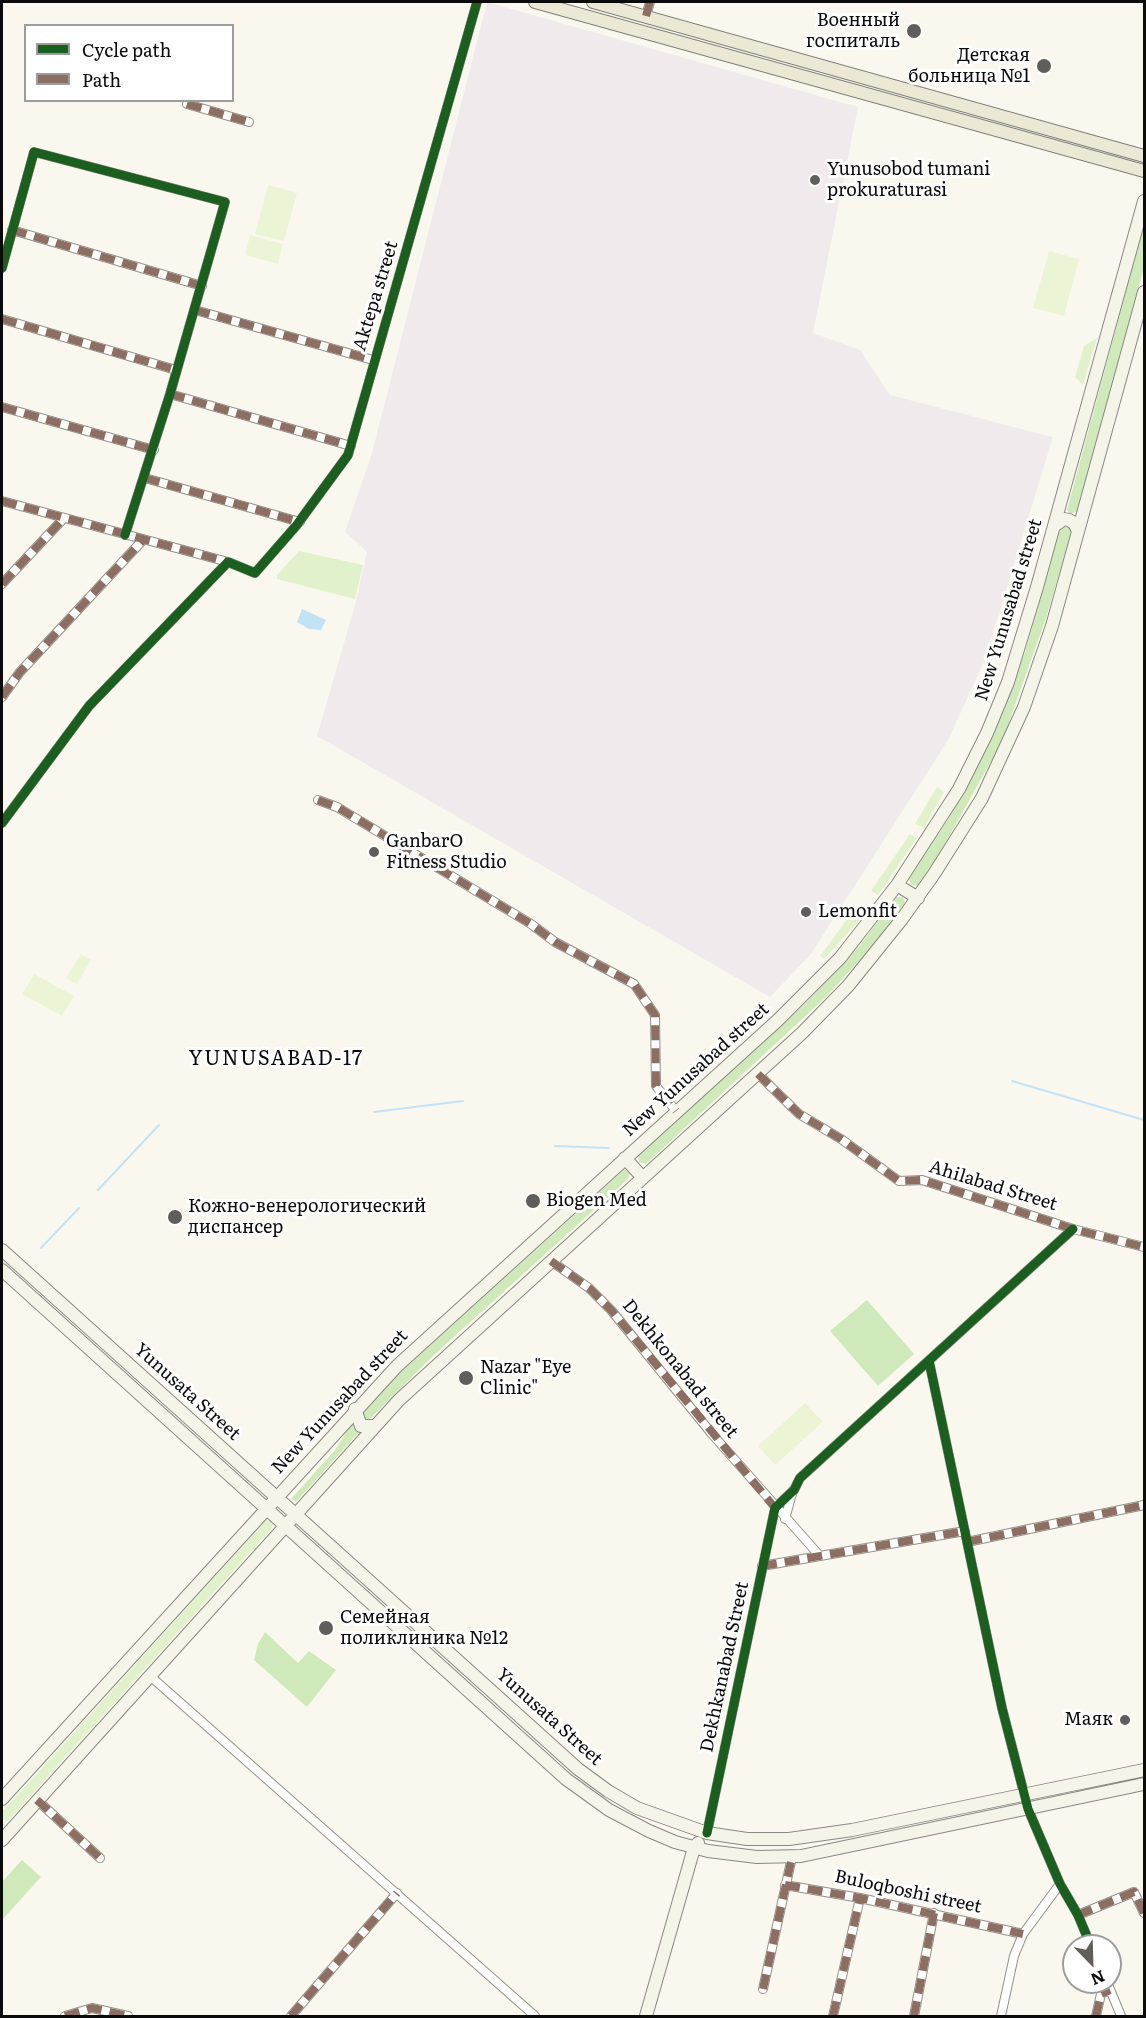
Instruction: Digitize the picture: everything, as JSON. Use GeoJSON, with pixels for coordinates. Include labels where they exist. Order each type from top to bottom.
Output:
{"type":"FeatureCollection","features":[{"type":"Feature","properties":{"kind":"main road"},"geometry":{"type":"LineString","coordinates":[[535,2],[1144,171]]}},
{"type":"Feature","properties":{"kind":"main road"},"geometry":{"type":"LineString","coordinates":[[593,2],[1144,156]]}},
{"type":"Feature","properties":{"kind":"main road"},"geometry":{"type":"LineString","coordinates":[[642,32],[646,16]]}},
{"type":"Feature","properties":{"kind":"main road"},"geometry":{"type":"LineString","coordinates":[[835,85],[841,79],[839,70]]}},
{"type":"Feature","properties":{"kind":"main road","name":"New Yunusabad street"},"geometry":{"type":"LineString","coordinates":[[2,1799],[355,1409],[437,1327],[816,983],[851,944],[897,885],[950,804],[991,724],[1020,648],[1144,201]]}},
{"type":"Feature","properties":{"kind":"main road"},"geometry":{"type":"LineString","coordinates":[[4,1832],[37,1800],[373,1426],[758,1074],[848,986],[918,898],[982,798],[1016,729],[1045,649],[1144,292]]}},
{"type":"Feature","properties":{"kind":"main road"},"geometry":{"type":"LineString","coordinates":[[1054,526],[1064,519],[1069,520],[1074,522],[1078,531]]}},
{"type":"Feature","properties":{"kind":"main road"},"geometry":{"type":"LineString","coordinates":[[897,885],[918,898]]}},
{"type":"Feature","properties":{"kind":"main road"},"geometry":{"type":"LineString","coordinates":[[625,1158],[643,1178]]}},
{"type":"Feature","properties":{"kind":"main road","name":"Yunusata Street"},"geometry":{"type":"LineString","coordinates":[[2,1250],[593,1781],[637,1808],[690,1829],[707,1833],[747,1839],[807,1837],[1144,1770]]}},
{"type":"Feature","properties":{"kind":"main road","name":"Yunusata Street"},"geometry":{"type":"LineString","coordinates":[[2,1270],[566,1779],[591,1798],[628,1820],[669,1840],[694,1848],[745,1856],[792,1857],[851,1847],[1144,1784]]}},
{"type":"Feature","properties":{"kind":"main road"},"geometry":{"type":"LineString","coordinates":[[355,1409],[361,1426],[373,1426]]}},
{"type":"Feature","properties":{"kind":"main road"},"geometry":{"type":"LineString","coordinates":[[690,1829],[694,1848]]}},
{"type":"Feature","properties":{"kind":"main road"},"geometry":{"type":"LineString","coordinates":[[646,2016],[694,1848],[707,1833]]}},
{"type":"Feature","properties":{"kind":"street","name":"Aktepa street"},"geometry":{"type":"LineString","coordinates":[[228,562],[255,573],[300,522],[348,455],[373,360],[442,132],[477,2]]}},
{"type":"Feature","properties":{"kind":"street"},"geometry":{"type":"LineString","coordinates":[[646,16],[650,2]]}},
{"type":"Feature","properties":{"kind":"street"},"geometry":{"type":"LineString","coordinates":[[187,104],[249,122]]}},
{"type":"Feature","properties":{"kind":"street"},"geometry":{"type":"LineString","coordinates":[[2,268],[34,152],[225,202],[154,450],[125,535]]}},
{"type":"Feature","properties":{"kind":"street"},"geometry":{"type":"LineString","coordinates":[[12,230],[202,286]]}},
{"type":"Feature","properties":{"kind":"street"},"geometry":{"type":"LineString","coordinates":[[195,310],[373,360]]}},
{"type":"Feature","properties":{"kind":"street"},"geometry":{"type":"LineString","coordinates":[[2,319],[176,370]]}},
{"type":"Feature","properties":{"kind":"street"},"geometry":{"type":"LineString","coordinates":[[170,394],[351,446]]}},
{"type":"Feature","properties":{"kind":"street"},"geometry":{"type":"LineString","coordinates":[[2,407],[154,450]]}},
{"type":"Feature","properties":{"kind":"street"},"geometry":{"type":"LineString","coordinates":[[145,478],[300,522]]}},
{"type":"Feature","properties":{"kind":"street"},"geometry":{"type":"LineString","coordinates":[[2,501],[141,541],[228,562]]}},
{"type":"Feature","properties":{"kind":"street"},"geometry":{"type":"LineString","coordinates":[[2,584],[64,519]]}},
{"type":"Feature","properties":{"kind":"street"},"geometry":{"type":"LineString","coordinates":[[2,698],[20,672],[141,541]]}},
{"type":"Feature","properties":{"kind":"street"},"geometry":{"type":"LineString","coordinates":[[2,823],[89,706],[228,562]]}},
{"type":"Feature","properties":{"kind":"street"},"geometry":{"type":"LineString","coordinates":[[318,800],[337,807],[531,924],[555,942],[634,984],[655,1015],[656,1086],[676,1111]]}},
{"type":"Feature","properties":{"kind":"street","name":"Ahilabad Street"},"geometry":{"type":"LineString","coordinates":[[758,1074],[799,1114],[841,1139],[899,1181],[922,1180],[1073,1229],[1144,1247]]}},
{"type":"Feature","properties":{"kind":"street"},"geometry":{"type":"LineString","coordinates":[[784,1519],[800,1478],[1073,1229]]}},
{"type":"Feature","properties":{"kind":"street","name":"Dekhkonabad street"},"geometry":{"type":"LineString","coordinates":[[551,1261],[589,1288],[611,1310],[774,1508],[819,1555]]}},
{"type":"Feature","properties":{"kind":"street"},"geometry":{"type":"LineString","coordinates":[[929,1362],[1002,1708],[1028,1809],[1060,1884],[1086,1934]]}},
{"type":"Feature","properties":{"kind":"street"},"geometry":{"type":"LineString","coordinates":[[774,1508],[794,1490]]}},
{"type":"Feature","properties":{"kind":"street"},"geometry":{"type":"LineString","coordinates":[[967,1542],[1144,1505]]}},
{"type":"Feature","properties":{"kind":"street","name":"Dekhkanabad Street"},"geometry":{"type":"LineString","coordinates":[[707,1833],[774,1508]]}},
{"type":"Feature","properties":{"kind":"street"},"geometry":{"type":"LineString","coordinates":[[762,1566],[965,1531]]}},
{"type":"Feature","properties":{"kind":"street"},"geometry":{"type":"LineString","coordinates":[[149,1675],[535,2016]]}},
{"type":"Feature","properties":{"kind":"street"},"geometry":{"type":"LineString","coordinates":[[37,1800],[100,1858]]}},
{"type":"Feature","properties":{"kind":"street"},"geometry":{"type":"LineString","coordinates":[[764,1989],[792,1857]]}},
{"type":"Feature","properties":{"kind":"street"},"geometry":{"type":"LineString","coordinates":[[1001,2016],[1014,1956],[1023,1934],[1060,1884]]}},
{"type":"Feature","properties":{"kind":"street","name":"Buloqboshi street"},"geometry":{"type":"LineString","coordinates":[[785,1885],[934,1913],[1023,1934]]}},
{"type":"Feature","properties":{"kind":"street"},"geometry":{"type":"LineString","coordinates":[[1078,1916],[1134,1892],[1144,1912]]}},
{"type":"Feature","properties":{"kind":"street"},"geometry":{"type":"LineString","coordinates":[[291,2016],[397,1893]]}},
{"type":"Feature","properties":{"kind":"street"},"geometry":{"type":"LineString","coordinates":[[833,2016],[860,1898]]}},
{"type":"Feature","properties":{"kind":"street"},"geometry":{"type":"LineString","coordinates":[[914,2016],[934,1913]]}},
{"type":"Feature","properties":{"kind":"street"},"geometry":{"type":"LineString","coordinates":[[1096,2016],[1101,1994]]}},
{"type":"Feature","properties":{"kind":"street"},"geometry":{"type":"LineString","coordinates":[[1111,1994],[1121,2016]]}},
{"type":"Feature","properties":{"kind":"street"},"geometry":{"type":"LineString","coordinates":[[65,2016],[92,2008],[128,2016]]}},
{"type":"Feature","properties":{"kind":"shaded area"},"geometry":{"type":"Polygon","coordinates":[[[487,2],[858,107],[813,333],[860,350],[890,395],[1053,437],[984,662],[948,740],[811,954],[770,997],[317,736],[355,605],[367,552],[345,532],[372,453],[487,2]]]}},
{"type":"Feature","properties":{"kind":"green space"},"geometry":{"type":"Polygon","coordinates":[[[268,185],[297,193],[284,241],[255,234],[268,185]]]}},
{"type":"Feature","properties":{"kind":"green space"},"geometry":{"type":"Polygon","coordinates":[[[1144,225],[1144,268],[1077,512],[1070,514],[1067,510],[1144,225]]]}},
{"type":"Feature","properties":{"kind":"green space"},"geometry":{"type":"Polygon","coordinates":[[[250,235],[283,244],[278,264],[245,255],[250,235]]]}},
{"type":"Feature","properties":{"kind":"green space"},"geometry":{"type":"Polygon","coordinates":[[[1049,251],[1079,259],[1064,316],[1033,308],[1049,251]]]}},
{"type":"Feature","properties":{"kind":"green space"},"geometry":{"type":"Polygon","coordinates":[[[1097,338],[1083,385],[1075,377],[1084,346],[1097,338]]]}},
{"type":"Feature","properties":{"kind":"green space"},"geometry":{"type":"Polygon","coordinates":[[[1067,525],[1072,529],[1046,618],[1002,742],[938,856],[918,886],[911,885],[909,879],[949,818],[999,721],[1025,652],[1061,526],[1067,525]]]}},
{"type":"Feature","properties":{"kind":"green space"},"geometry":{"type":"Polygon","coordinates":[[[299,551],[363,565],[355,599],[277,579],[277,575],[299,551]]]}},
{"type":"Feature","properties":{"kind":"green space"},"geometry":{"type":"Polygon","coordinates":[[[937,787],[944,792],[924,828],[915,824],[937,787]]]}},
{"type":"Feature","properties":{"kind":"green space"},"geometry":{"type":"Polygon","coordinates":[[[910,834],[917,838],[878,895],[871,891],[910,834]]]}},
{"type":"Feature","properties":{"kind":"green space"},"geometry":{"type":"Polygon","coordinates":[[[896,897],[903,897],[905,903],[868,951],[827,996],[646,1164],[639,1162],[638,1155],[807,1002],[861,944],[896,897]]]}},
{"type":"Feature","properties":{"kind":"green space"},"geometry":{"type":"Polygon","coordinates":[[[857,906],[865,914],[824,959],[820,956],[857,906]]]}},
{"type":"Feature","properties":{"kind":"green space"},"geometry":{"type":"Polygon","coordinates":[[[81,954],[91,960],[77,984],[66,978],[81,954]]]}},
{"type":"Feature","properties":{"kind":"green space"},"geometry":{"type":"Polygon","coordinates":[[[34,974],[74,996],[62,1016],[22,994],[34,974]]]}},
{"type":"Feature","properties":{"kind":"green space"},"geometry":{"type":"Polygon","coordinates":[[[625,1169],[630,1173],[628,1179],[433,1356],[370,1419],[365,1420],[362,1412],[393,1379],[625,1169]]]}},
{"type":"Feature","properties":{"kind":"green space"},"geometry":{"type":"Polygon","coordinates":[[[867,1300],[914,1354],[878,1386],[830,1331],[867,1300]]]}},
{"type":"Feature","properties":{"kind":"green space"},"geometry":{"type":"Polygon","coordinates":[[[805,1403],[823,1422],[775,1465],[758,1446],[805,1403]]]}},
{"type":"Feature","properties":{"kind":"green space"},"geometry":{"type":"Polygon","coordinates":[[[352,1423],[360,1431],[296,1502],[291,1499],[335,1450],[352,1423]]]}},
{"type":"Feature","properties":{"kind":"green space"},"geometry":{"type":"Polygon","coordinates":[[[268,1518],[274,1523],[271,1529],[8,1821],[2,1819],[2,1812],[268,1518]]]}},
{"type":"Feature","properties":{"kind":"green space"},"geometry":{"type":"Polygon","coordinates":[[[265,1632],[298,1663],[309,1651],[336,1670],[307,1707],[254,1660],[258,1644],[265,1632]]]}},
{"type":"Feature","properties":{"kind":"green space"},"geometry":{"type":"Polygon","coordinates":[[[22,1860],[41,1877],[2,1920],[2,1882],[22,1860]]]}},
{"type":"Feature","properties":{"kind":"water"},"geometry":{"type":"Polygon","coordinates":[[[302,609],[326,620],[321,630],[309,629],[297,622],[302,609]]]}},
{"type":"Feature","properties":{"kind":"waterway"},"geometry":{"type":"LineString","coordinates":[[1012,1081],[1144,1120]]}},
{"type":"Feature","properties":{"kind":"waterway"},"geometry":{"type":"LineString","coordinates":[[374,1112],[463,1101]]}},
{"type":"Feature","properties":{"kind":"waterway"},"geometry":{"type":"LineString","coordinates":[[98,1190],[159,1125]]}},
{"type":"Feature","properties":{"kind":"waterway"},"geometry":{"type":"LineString","coordinates":[[555,1146],[609,1148]]}},
{"type":"Feature","properties":{"kind":"waterway"},"geometry":{"type":"LineString","coordinates":[[41,1248],[79,1208]]}},
{"type":"Feature","properties":{"kind":"marked path"},"geometry":{"type":"LineString","coordinates":[[646,16],[650,2]]}},
{"type":"Feature","properties":{"kind":"marked path"},"geometry":{"type":"LineString","coordinates":[[187,104],[249,122]]}},
{"type":"Feature","properties":{"kind":"marked path"},"geometry":{"type":"LineString","coordinates":[[12,230],[202,286]]}},
{"type":"Feature","properties":{"kind":"marked path"},"geometry":{"type":"LineString","coordinates":[[195,310],[373,360]]}},
{"type":"Feature","properties":{"kind":"marked path"},"geometry":{"type":"LineString","coordinates":[[2,319],[176,370]]}},
{"type":"Feature","properties":{"kind":"marked path"},"geometry":{"type":"LineString","coordinates":[[170,394],[351,446]]}},
{"type":"Feature","properties":{"kind":"marked path"},"geometry":{"type":"LineString","coordinates":[[2,407],[154,450]]}},
{"type":"Feature","properties":{"kind":"marked path"},"geometry":{"type":"LineString","coordinates":[[145,478],[300,522]]}},
{"type":"Feature","properties":{"kind":"marked path"},"geometry":{"type":"LineString","coordinates":[[2,501],[228,562]]}},
{"type":"Feature","properties":{"kind":"marked path"},"geometry":{"type":"LineString","coordinates":[[2,584],[64,518]]}},
{"type":"Feature","properties":{"kind":"marked path"},"geometry":{"type":"LineString","coordinates":[[2,697],[20,672],[142,541]]}},
{"type":"Feature","properties":{"kind":"marked path"},"geometry":{"type":"LineString","coordinates":[[318,800],[337,807],[531,924],[555,942],[634,984],[655,1015],[656,1086],[676,1111]]}},
{"type":"Feature","properties":{"kind":"marked path"},"geometry":{"type":"LineString","coordinates":[[758,1074],[799,1114],[841,1139],[899,1181],[922,1180],[1073,1229],[1144,1247]]}},
{"type":"Feature","properties":{"kind":"marked path"},"geometry":{"type":"LineString","coordinates":[[551,1261],[589,1288],[611,1310],[775,1508]]}},
{"type":"Feature","properties":{"kind":"marked path"},"geometry":{"type":"LineString","coordinates":[[967,1542],[1144,1505]]}},
{"type":"Feature","properties":{"kind":"marked path"},"geometry":{"type":"LineString","coordinates":[[762,1566],[965,1531]]}},
{"type":"Feature","properties":{"kind":"marked path"},"geometry":{"type":"LineString","coordinates":[[37,1800],[100,1858]]}},
{"type":"Feature","properties":{"kind":"marked path"},"geometry":{"type":"LineString","coordinates":[[763,1989],[792,1857]]}},
{"type":"Feature","properties":{"kind":"marked path"},"geometry":{"type":"LineString","coordinates":[[785,1885],[860,1898],[1023,1934]]}},
{"type":"Feature","properties":{"kind":"marked path"},"geometry":{"type":"LineString","coordinates":[[1078,1915],[1134,1892],[1144,1913]]}},
{"type":"Feature","properties":{"kind":"marked path"},"geometry":{"type":"LineString","coordinates":[[291,2016],[397,1893]]}},
{"type":"Feature","properties":{"kind":"marked path"},"geometry":{"type":"LineString","coordinates":[[833,2016],[860,1898]]}},
{"type":"Feature","properties":{"kind":"marked path"},"geometry":{"type":"LineString","coordinates":[[914,2016],[934,1913]]}},
{"type":"Feature","properties":{"kind":"marked path"},"geometry":{"type":"LineString","coordinates":[[1096,2016],[1101,1994]]}},
{"type":"Feature","properties":{"kind":"marked path"},"geometry":{"type":"LineString","coordinates":[[65,2016],[92,2008],[128,2016]]}},
{"type":"Feature","properties":{"kind":"cycle path"},"geometry":{"type":"LineString","coordinates":[[2,823],[89,706],[228,562],[255,573],[296,526],[348,455],[477,2]]}},
{"type":"Feature","properties":{"kind":"cycle path"},"geometry":{"type":"LineString","coordinates":[[2,268],[34,152],[225,202],[170,394],[125,535]]}},
{"type":"Feature","properties":{"kind":"cycle path"},"geometry":{"type":"LineString","coordinates":[[707,1833],[775,1508],[794,1490],[800,1478],[1073,1229]]}},
{"type":"Feature","properties":{"kind":"cycle path"},"geometry":{"type":"LineString","coordinates":[[929,1361],[1002,1708],[1028,1809],[1060,1884],[1086,1934]]}},
{"type":"Feature","properties":{"kind":"place","name":"Военный госпиталь"},"geometry":{"type":"Point","coordinates":[914,31]}},
{"type":"Feature","properties":{"kind":"place","name":"Детская больница №1"},"geometry":{"type":"Point","coordinates":[1044,66]}},
{"type":"Feature","properties":{"kind":"place","name":"Yunusobod tumani prokuraturasi"},"geometry":{"type":"Point","coordinates":[815,180]}},
{"type":"Feature","properties":{"kind":"place","name":"GanbarO Fitness Studio"},"geometry":{"type":"Point","coordinates":[374,852]}},
{"type":"Feature","properties":{"kind":"place","name":"Lemonfit"},"geometry":{"type":"Point","coordinates":[806,912]}},
{"type":"Feature","properties":{"kind":"place","name":"Biogen Med"},"geometry":{"type":"Point","coordinates":[533,1201]}},
{"type":"Feature","properties":{"kind":"place","name":"Кожно-венерологический диспансер"},"geometry":{"type":"Point","coordinates":[175,1217]}},
{"type":"Feature","properties":{"kind":"place","name":"Nazar \"Eye Clinic\""},"geometry":{"type":"Point","coordinates":[466,1378]}},
{"type":"Feature","properties":{"kind":"place","name":"Семейная поликлиника №12"},"geometry":{"type":"Point","coordinates":[326,1628]}},
{"type":"Feature","properties":{"kind":"place","name":"Маяк"},"geometry":{"type":"Point","coordinates":[1125,1720]}},
{"type":"Feature","properties":{"kind":"district","name":"YUNUSABAD-17"},"geometry":{"type":"Point","coordinates":[276,1059]}}]}
